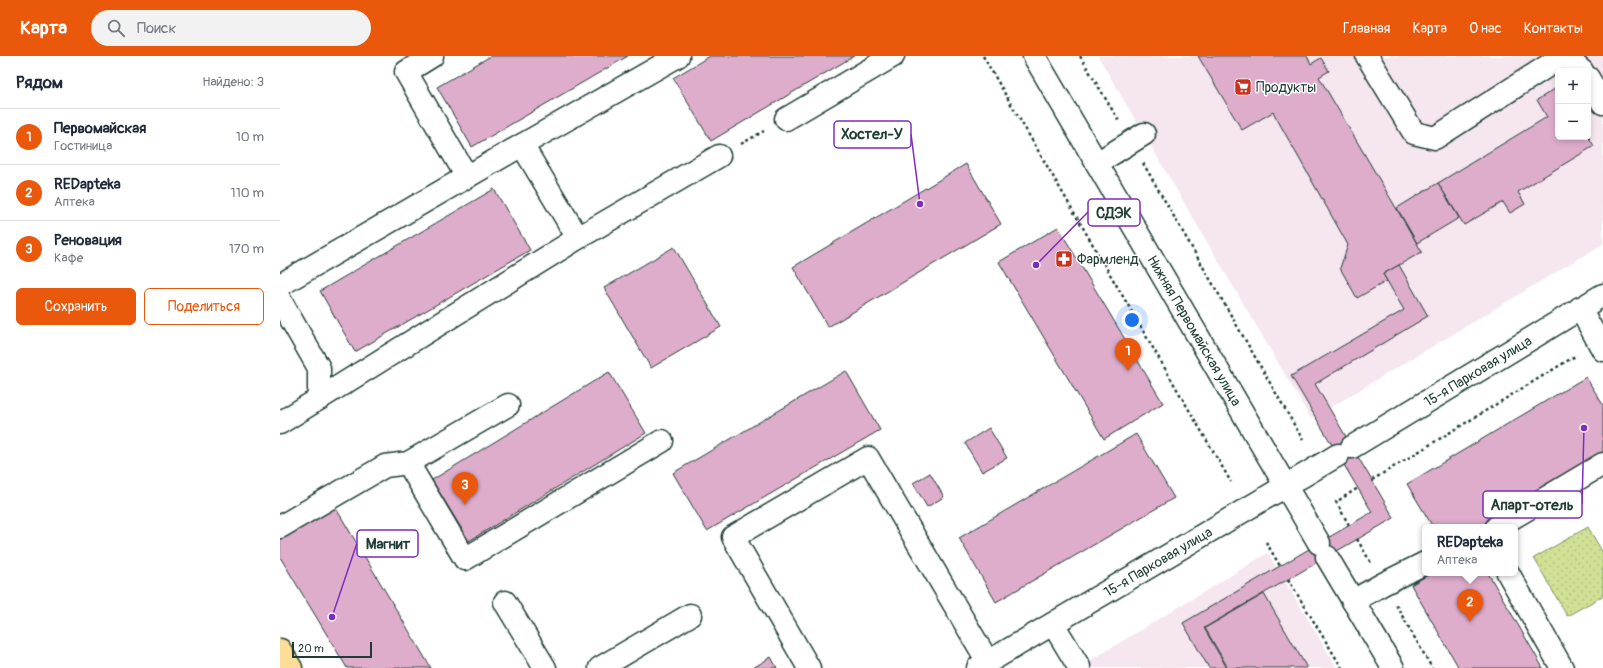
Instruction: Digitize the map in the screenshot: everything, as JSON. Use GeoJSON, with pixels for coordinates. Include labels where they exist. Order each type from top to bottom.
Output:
{"type":"FeatureCollection","features":[{"type":"Feature","properties":{"kind":"main road"},"geometry":{"type":"LineString","coordinates":[[280,650],[291,668]]}},
{"type":"Feature","properties":{"kind":"street"},"geometry":{"type":"LineString","coordinates":[[432,56],[406,72],[467,178]]}},
{"type":"Feature","properties":{"kind":"street"},"geometry":{"type":"LineString","coordinates":[[280,285],[467,178],[522,144],[677,56]]}},
{"type":"Feature","properties":{"kind":"street"},"geometry":{"type":"LineString","coordinates":[[786,119],[893,56]]}},
{"type":"Feature","properties":{"kind":"street","name":"Нижняя Первомайская улица"},"geometry":{"type":"LineString","coordinates":[[1034,56],[1393,668]]}},
{"type":"Feature","properties":{"kind":"street"},"geometry":{"type":"LineString","coordinates":[[1367,56],[1414,132],[1435,138],[1560,58],[1568,59],[1578,68]]}},
{"type":"Feature","properties":{"kind":"street"},"geometry":{"type":"LineString","coordinates":[[1591,83],[1603,103]]}},
{"type":"Feature","properties":{"kind":"street"},"geometry":{"type":"LineString","coordinates":[[1097,163],[1138,138]]}},
{"type":"Feature","properties":{"kind":"street"},"geometry":{"type":"LineString","coordinates":[[522,144],[578,238]]}},
{"type":"Feature","properties":{"kind":"street"},"geometry":{"type":"LineString","coordinates":[[280,423],[578,238],[719,156]]}},
{"type":"Feature","properties":{"kind":"street","name":"15-я Парковая улица"},"geometry":{"type":"LineString","coordinates":[[983,665],[1286,487],[1603,295]]}},
{"type":"Feature","properties":{"kind":"street"},"geometry":{"type":"LineString","coordinates":[[280,300],[319,368],[320,399]]}},
{"type":"Feature","properties":{"kind":"street"},"geometry":{"type":"LineString","coordinates":[[1580,308],[1601,346]]}},
{"type":"Feature","properties":{"kind":"street"},"geometry":{"type":"LineString","coordinates":[[280,527],[385,466],[408,463],[508,405]]}},
{"type":"Feature","properties":{"kind":"street"},"geometry":{"type":"LineString","coordinates":[[408,463],[465,558],[662,441]]}},
{"type":"Feature","properties":{"kind":"street"},"geometry":{"type":"LineString","coordinates":[[809,668],[733,537],[868,458],[983,665]]}},
{"type":"Feature","properties":{"kind":"street"},"geometry":{"type":"LineString","coordinates":[[1501,524],[1603,464]]}},
{"type":"Feature","properties":{"kind":"street"},"geometry":{"type":"LineString","coordinates":[[1353,601],[1422,564]]}},
{"type":"Feature","properties":{"kind":"street"},"geometry":{"type":"LineString","coordinates":[[1510,576],[1562,668]]}},
{"type":"Feature","properties":{"kind":"street"},"geometry":{"type":"LineString","coordinates":[[505,602],[545,668]]}},
{"type":"Feature","properties":{"kind":"street"},"geometry":{"type":"LineString","coordinates":[[600,668],[690,615]]}},
{"type":"Feature","properties":{"kind":"street"},"geometry":{"type":"LineString","coordinates":[[1053,624],[1080,667]]}},
{"type":"Feature","properties":{"kind":"path"},"geometry":{"type":"LineString","coordinates":[[983,56],[1231,482]]}},
{"type":"Feature","properties":{"kind":"path"},"geometry":{"type":"LineString","coordinates":[[1080,56],[1138,138],[1303,440]]}},
{"type":"Feature","properties":{"kind":"path"},"geometry":{"type":"LineString","coordinates":[[719,156],[786,119]]}},
{"type":"Feature","properties":{"kind":"path"},"geometry":{"type":"LineString","coordinates":[[1372,480],[1601,346]]}},
{"type":"Feature","properties":{"kind":"path"},"geometry":{"type":"LineString","coordinates":[[1349,525],[1336,502],[1358,488]]}},
{"type":"Feature","properties":{"kind":"path"},"geometry":{"type":"LineString","coordinates":[[1266,542],[1280,566]]}},
{"type":"Feature","properties":{"kind":"path"},"geometry":{"type":"LineString","coordinates":[[1288,579],[1342,668]]}},
{"type":"Feature","properties":{"kind":"shaded area"},"geometry":{"type":"Polygon","coordinates":[[[1098,56],[1603,56],[1603,244],[1311,419],[1098,56]]]}},
{"type":"Feature","properties":{"kind":"shaded area"},"geometry":{"type":"Polygon","coordinates":[[[1268,553],[1337,668],[1078,668],[1268,553]]]}},
{"type":"Feature","properties":{"kind":"green space"},"geometry":{"type":"Polygon","coordinates":[[[1588,527],[1603,553],[1603,596],[1567,616],[1534,558],[1588,527]]]}},
{"type":"Feature","properties":{"kind":"building"},"geometry":{"type":"Polygon","coordinates":[[[491,56],[628,56],[472,147],[437,87],[491,56]]]}},
{"type":"Feature","properties":{"kind":"building"},"geometry":{"type":"Polygon","coordinates":[[[710,56],[854,56],[711,141],[673,78],[710,56]]]}},
{"type":"Feature","properties":{"kind":"building"},"geometry":{"type":"Polygon","coordinates":[[[1198,56],[1307,56],[1311,64],[1321,58],[1329,71],[1319,77],[1422,252],[1383,274],[1387,281],[1357,298],[1340,268],[1348,245],[1273,112],[1242,130],[1198,56]]]}},
{"type":"Feature","properties":{"kind":"building"},"geometry":{"type":"Polygon","coordinates":[[[1555,89],[1555,140],[1590,140],[1594,146],[1518,192],[1525,204],[1510,213],[1503,202],[1464,225],[1438,183],[1547,117],[1537,100],[1555,89]]]}},
{"type":"Feature","properties":{"kind":"building"},"geometry":{"type":"Polygon","coordinates":[[[966,164],[1001,224],[828,327],[793,267],[966,164]]]}},
{"type":"Feature","properties":{"kind":"building"},"geometry":{"type":"Polygon","coordinates":[[[1438,183],[1459,218],[1417,243],[1397,208],[1438,183]]]}},
{"type":"Feature","properties":{"kind":"building"},"geometry":{"type":"Polygon","coordinates":[[[494,189],[530,250],[355,352],[320,291],[494,189]]]}},
{"type":"Feature","properties":{"kind":"building"},"geometry":{"type":"Polygon","coordinates":[[[1058,227],[1163,403],[1104,439],[999,262],[1058,227]]]}},
{"type":"Feature","properties":{"kind":"building"},"geometry":{"type":"Polygon","coordinates":[[[674,247],[721,327],[651,368],[604,288],[674,247]]]}},
{"type":"Feature","properties":{"kind":"building"},"geometry":{"type":"Polygon","coordinates":[[[1399,265],[1428,316],[1315,384],[1394,518],[1204,628],[1227,668],[1209,668],[1183,623],[1372,512],[1291,376],[1404,310],[1383,274],[1399,265]]]}},
{"type":"Feature","properties":{"kind":"building"},"geometry":{"type":"Polygon","coordinates":[[[846,371],[880,430],[707,531],[673,473],[846,371]]]}},
{"type":"Feature","properties":{"kind":"building"},"geometry":{"type":"Polygon","coordinates":[[[609,372],[646,433],[469,541],[432,480],[609,372]]]}},
{"type":"Feature","properties":{"kind":"building"},"geometry":{"type":"Polygon","coordinates":[[[1586,377],[1603,405],[1603,453],[1484,524],[1431,524],[1407,484],[1586,377]]]}},
{"type":"Feature","properties":{"kind":"building"},"geometry":{"type":"Polygon","coordinates":[[[989,428],[1007,458],[982,472],[965,443],[989,428]]]}},
{"type":"Feature","properties":{"kind":"building"},"geometry":{"type":"Polygon","coordinates":[[[1136,434],[1174,498],[996,602],[959,538],[1136,434]]]}},
{"type":"Feature","properties":{"kind":"building"},"geometry":{"type":"Polygon","coordinates":[[[930,473],[944,497],[927,507],[913,483],[930,473]]]}},
{"type":"Feature","properties":{"kind":"building"},"geometry":{"type":"Polygon","coordinates":[[[334,505],[431,668],[347,668],[280,557],[280,537],[334,505]]]}},
{"type":"Feature","properties":{"kind":"building"},"geometry":{"type":"Polygon","coordinates":[[[1426,576],[1490,576],[1543,668],[1459,668],[1411,585],[1426,576]]]}},
{"type":"Feature","properties":{"kind":"building"},"geometry":{"type":"Polygon","coordinates":[[[1264,594],[1307,668],[1228,668],[1205,628],[1264,594]]]}},
{"type":"Feature","properties":{"kind":"building"},"geometry":{"type":"Polygon","coordinates":[[[771,657],[777,668],[753,668],[771,657]]]}},
{"type":"Feature","properties":{"kind":"place","name":"Продукты"},"geometry":{"type":"Point","coordinates":[1243,87]}},
{"type":"Feature","properties":{"kind":"place","name":"Хостел-У"},"geometry":{"type":"Point","coordinates":[920,204]}},
{"type":"Feature","properties":{"kind":"place","name":"Фармленд"},"geometry":{"type":"Point","coordinates":[1064,259]}},
{"type":"Feature","properties":{"kind":"place","name":"СДЭК"},"geometry":{"type":"Point","coordinates":[1036,265]}},
{"type":"Feature","properties":{"kind":"place","name":"Первомайская"},"geometry":{"type":"Point","coordinates":[1128,371]}},
{"type":"Feature","properties":{"kind":"place","name":"Апарт-отель"},"geometry":{"type":"Point","coordinates":[1584,428]}},
{"type":"Feature","properties":{"kind":"place","name":"Реновация"},"geometry":{"type":"Point","coordinates":[465,505]}},
{"type":"Feature","properties":{"kind":"place","name":"Магнит"},"geometry":{"type":"Point","coordinates":[332,617]}},
{"type":"Feature","properties":{"kind":"place","name":"REDapteka"},"geometry":{"type":"Point","coordinates":[1470,622]}}]}
